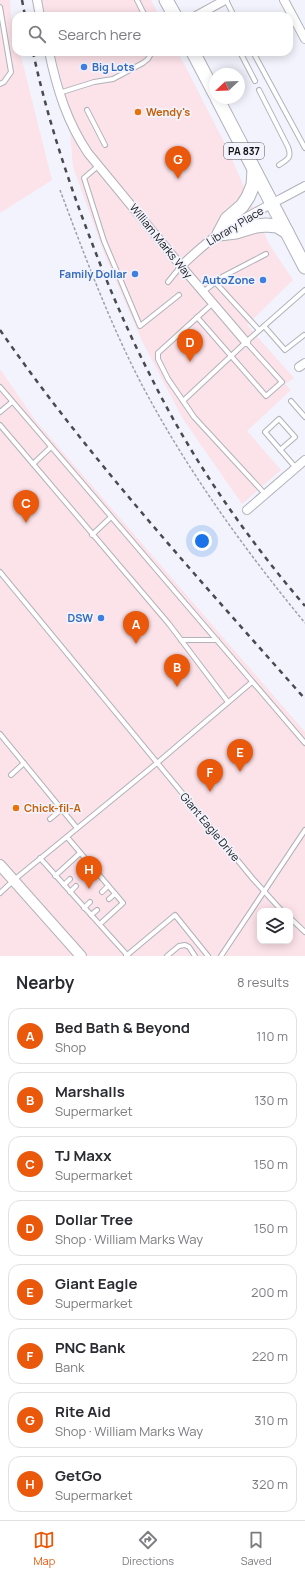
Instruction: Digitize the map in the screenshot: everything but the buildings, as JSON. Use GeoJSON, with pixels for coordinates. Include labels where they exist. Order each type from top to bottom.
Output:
{"type":"FeatureCollection","features":[{"type":"Feature","properties":{"kind":"main road"},"geometry":{"type":"LineString","coordinates":[[166,0],[172,12]]}},
{"type":"Feature","properties":{"kind":"main road"},"geometry":{"type":"LineString","coordinates":[[197,56],[209,81]]}},
{"type":"Feature","properties":{"kind":"main road","name":"PA 837"},"geometry":{"type":"LineString","coordinates":[[220,104],[305,267]]}},
{"type":"Feature","properties":{"kind":"main road"},"geometry":{"type":"LineString","coordinates":[[218,234],[227,219],[242,206],[248,197],[253,184],[254,170]]}},
{"type":"Feature","properties":{"kind":"main road"},"geometry":{"type":"LineString","coordinates":[[218,234],[236,232],[256,226],[266,225],[276,226],[287,232]]}},
{"type":"Feature","properties":{"kind":"street"},"geometry":{"type":"LineString","coordinates":[[37,0],[39,12]]}},
{"type":"Feature","properties":{"kind":"street"},"geometry":{"type":"LineString","coordinates":[[204,12],[226,0]]}},
{"type":"Feature","properties":{"kind":"street"},"geometry":{"type":"LineString","coordinates":[[284,0],[290,12]]}},
{"type":"Feature","properties":{"kind":"street"},"geometry":{"type":"LineString","coordinates":[[293,17],[305,39]]}},
{"type":"Feature","properties":{"kind":"street","name":"William Marks Way"},"geometry":{"type":"LineString","coordinates":[[50,56],[66,114],[78,139],[98,166],[246,342]]}},
{"type":"Feature","properties":{"kind":"street","name":"Library Place"},"geometry":{"type":"LineString","coordinates":[[181,266],[218,234],[305,186]]}},
{"type":"Feature","properties":{"kind":"street"},"geometry":{"type":"LineString","coordinates":[[247,510],[305,460]]}},
{"type":"Feature","properties":{"kind":"street"},"geometry":{"type":"LineString","coordinates":[[0,865],[81,956]]}},
{"type":"Feature","properties":{"kind":"lane"},"geometry":{"type":"LineString","coordinates":[[137,0],[143,12]]}},
{"type":"Feature","properties":{"kind":"lane"},"geometry":{"type":"LineString","coordinates":[[226,0],[232,12]]}},
{"type":"Feature","properties":{"kind":"lane"},"geometry":{"type":"LineString","coordinates":[[0,7],[11,72],[4,82],[0,84]]}},
{"type":"Feature","properties":{"kind":"lane"},"geometry":{"type":"LineString","coordinates":[[59,93],[94,82],[113,79],[143,63],[150,56]]}},
{"type":"Feature","properties":{"kind":"lane"},"geometry":{"type":"LineString","coordinates":[[242,56],[255,81]]}},
{"type":"Feature","properties":{"kind":"lane"},"geometry":{"type":"LineString","coordinates":[[255,56],[305,148]]}},
{"type":"Feature","properties":{"kind":"lane"},"geometry":{"type":"LineString","coordinates":[[259,90],[288,147],[290,154],[289,158],[279,165]]}},
{"type":"Feature","properties":{"kind":"lane"},"geometry":{"type":"LineString","coordinates":[[87,110],[105,145]]}},
{"type":"Feature","properties":{"kind":"lane"},"geometry":{"type":"LineString","coordinates":[[98,166],[84,178],[104,241],[140,326],[179,296]]}},
{"type":"Feature","properties":{"kind":"lane"},"geometry":{"type":"LineString","coordinates":[[204,292],[222,277],[266,254]]}},
{"type":"Feature","properties":{"kind":"lane"},"geometry":{"type":"LineString","coordinates":[[168,282],[181,266]]}},
{"type":"Feature","properties":{"kind":"lane"},"geometry":{"type":"LineString","coordinates":[[215,282],[259,330]]}},
{"type":"Feature","properties":{"kind":"lane"},"geometry":{"type":"LineString","coordinates":[[183,401],[230,356],[305,290]]}},
{"type":"Feature","properties":{"kind":"lane"},"geometry":{"type":"LineString","coordinates":[[213,303],[158,353],[158,359],[168,380],[194,418],[266,494]]}},
{"type":"Feature","properties":{"kind":"lane"},"geometry":{"type":"LineString","coordinates":[[197,317],[266,396],[282,382],[246,342]]}},
{"type":"Feature","properties":{"kind":"lane"},"geometry":{"type":"LineString","coordinates":[[264,326],[285,350],[304,335]]}},
{"type":"Feature","properties":{"kind":"lane"},"geometry":{"type":"LineString","coordinates":[[0,387],[305,743]]}},
{"type":"Feature","properties":{"kind":"lane"},"geometry":{"type":"LineString","coordinates":[[291,401],[305,417]]}},
{"type":"Feature","properties":{"kind":"lane"},"geometry":{"type":"LineString","coordinates":[[0,412],[12,402]]}},
{"type":"Feature","properties":{"kind":"lane"},"geometry":{"type":"LineString","coordinates":[[280,450],[295,437],[279,419],[265,432],[280,450],[296,468]]}},
{"type":"Feature","properties":{"kind":"lane"},"geometry":{"type":"LineString","coordinates":[[0,426],[169,624],[228,702]]}},
{"type":"Feature","properties":{"kind":"lane"},"geometry":{"type":"LineString","coordinates":[[33,464],[51,447]]}},
{"type":"Feature","properties":{"kind":"lane"},"geometry":{"type":"LineString","coordinates":[[92,535],[111,518]]}},
{"type":"Feature","properties":{"kind":"lane","name":"Giant Eagle Drive"},"geometry":{"type":"LineString","coordinates":[[0,572],[264,892],[279,908]]}},
{"type":"Feature","properties":{"kind":"lane"},"geometry":{"type":"LineString","coordinates":[[181,640],[217,640]]}},
{"type":"Feature","properties":{"kind":"lane"},"geometry":{"type":"LineString","coordinates":[[0,893],[252,682]]}},
{"type":"Feature","properties":{"kind":"lane"},"geometry":{"type":"LineString","coordinates":[[0,734],[77,828]]}},
{"type":"Feature","properties":{"kind":"lane"},"geometry":{"type":"LineString","coordinates":[[10,775],[24,763]]}},
{"type":"Feature","properties":{"kind":"lane"},"geometry":{"type":"LineString","coordinates":[[50,819],[62,810]]}},
{"type":"Feature","properties":{"kind":"lane"},"geometry":{"type":"LineString","coordinates":[[220,956],[305,830]]}},
{"type":"Feature","properties":{"kind":"lane"},"geometry":{"type":"LineString","coordinates":[[67,836],[123,903],[100,924]]}},
{"type":"Feature","properties":{"kind":"lane"},"geometry":{"type":"LineString","coordinates":[[56,876],[80,853]]}},
{"type":"Feature","properties":{"kind":"lane"},"geometry":{"type":"LineString","coordinates":[[40,858],[127,956],[175,915],[208,956]]}},
{"type":"Feature","properties":{"kind":"lane"},"geometry":{"type":"LineString","coordinates":[[82,869],[88,862]]}},
{"type":"Feature","properties":{"kind":"lane"},"geometry":{"type":"LineString","coordinates":[[88,875],[94,870]]}},
{"type":"Feature","properties":{"kind":"lane"},"geometry":{"type":"LineString","coordinates":[[64,885],[70,879]]}},
{"type":"Feature","properties":{"kind":"lane"},"geometry":{"type":"LineString","coordinates":[[70,892],[76,886]]}},
{"type":"Feature","properties":{"kind":"lane"},"geometry":{"type":"LineString","coordinates":[[102,892],[108,886]]}},
{"type":"Feature","properties":{"kind":"lane"},"geometry":{"type":"LineString","coordinates":[[108,899],[115,894]]}},
{"type":"Feature","properties":{"kind":"lane"},"geometry":{"type":"LineString","coordinates":[[84,908],[90,902]]}},
{"type":"Feature","properties":{"kind":"lane"},"geometry":{"type":"LineString","coordinates":[[91,915],[97,910]]}},
{"type":"Feature","properties":{"kind":"lane"},"geometry":{"type":"LineString","coordinates":[[293,921],[305,932]]}},
{"type":"Feature","properties":{"kind":"lane"},"geometry":{"type":"LineString","coordinates":[[167,956],[179,946],[185,945],[189,947],[195,956]]}},
{"type":"Feature","properties":{"kind":"path"},"geometry":{"type":"LineString","coordinates":[[60,190],[100,293],[142,384],[165,427],[231,526],[305,623]]}},
{"type":"Feature","properties":{"kind":"shaded area"},"geometry":{"type":"Polygon","coordinates":[[[0,0],[10,0],[12,21],[12,56],[21,56],[52,180],[0,213],[0,0]]]}},
{"type":"Feature","properties":{"kind":"shaded area"},"geometry":{"type":"Polygon","coordinates":[[[42,0],[151,0],[157,12],[45,12],[42,0]]]}},
{"type":"Feature","properties":{"kind":"shaded area"},"geometry":{"type":"Polygon","coordinates":[[[55,56],[180,56],[227,148],[269,244],[293,280],[247,325],[294,378],[285,384],[291,390],[247,431],[281,470],[242,504],[183,419],[142,341],[106,258],[73,167],[68,105],[55,56]]]}},
{"type":"Feature","properties":{"kind":"shaded area"},"geometry":{"type":"Polygon","coordinates":[[[0,369],[35,420],[305,732],[305,956],[0,956],[0,369]]]}},
{"type":"Feature","properties":{"kind":"railway"},"geometry":{"type":"LineString","coordinates":[[22,0],[24,12]]}},
{"type":"Feature","properties":{"kind":"railway"},"geometry":{"type":"LineString","coordinates":[[34,56],[51,125],[75,196],[105,277],[142,359],[183,436],[220,495],[261,552],[305,606]]}},
{"type":"Feature","properties":{"kind":"railway"},"geometry":{"type":"LineString","coordinates":[[0,330],[71,426],[147,519],[305,699]]}},
{"type":"Feature","properties":{"kind":"place","name":"Big Lots"},"geometry":{"type":"Point","coordinates":[84,67]}},
{"type":"Feature","properties":{"kind":"place","name":"Wendy's"},"geometry":{"type":"Point","coordinates":[138,112]}},
{"type":"Feature","properties":{"kind":"place","name":"Rite Aid"},"geometry":{"type":"Point","coordinates":[178,179]}},
{"type":"Feature","properties":{"kind":"place","name":"Family Dollar"},"geometry":{"type":"Point","coordinates":[135,274]}},
{"type":"Feature","properties":{"kind":"place","name":"AutoZone"},"geometry":{"type":"Point","coordinates":[263,280]}},
{"type":"Feature","properties":{"kind":"place","name":"Dollar Tree"},"geometry":{"type":"Point","coordinates":[190,362]}},
{"type":"Feature","properties":{"kind":"place","name":"TJ Maxx"},"geometry":{"type":"Point","coordinates":[26,523]}},
{"type":"Feature","properties":{"kind":"place","name":"DSW"},"geometry":{"type":"Point","coordinates":[101,618]}},
{"type":"Feature","properties":{"kind":"place","name":"Bed Bath & Beyond"},"geometry":{"type":"Point","coordinates":[136,644]}},
{"type":"Feature","properties":{"kind":"place","name":"Marshalls"},"geometry":{"type":"Point","coordinates":[177,687]}},
{"type":"Feature","properties":{"kind":"place","name":"Giant Eagle"},"geometry":{"type":"Point","coordinates":[240,772]}},
{"type":"Feature","properties":{"kind":"place","name":"PNC Bank"},"geometry":{"type":"Point","coordinates":[210,792]}},
{"type":"Feature","properties":{"kind":"place","name":"Chick-fil-A"},"geometry":{"type":"Point","coordinates":[16,808]}},
{"type":"Feature","properties":{"kind":"place","name":"GetGo"},"geometry":{"type":"Point","coordinates":[89,889]}}]}
